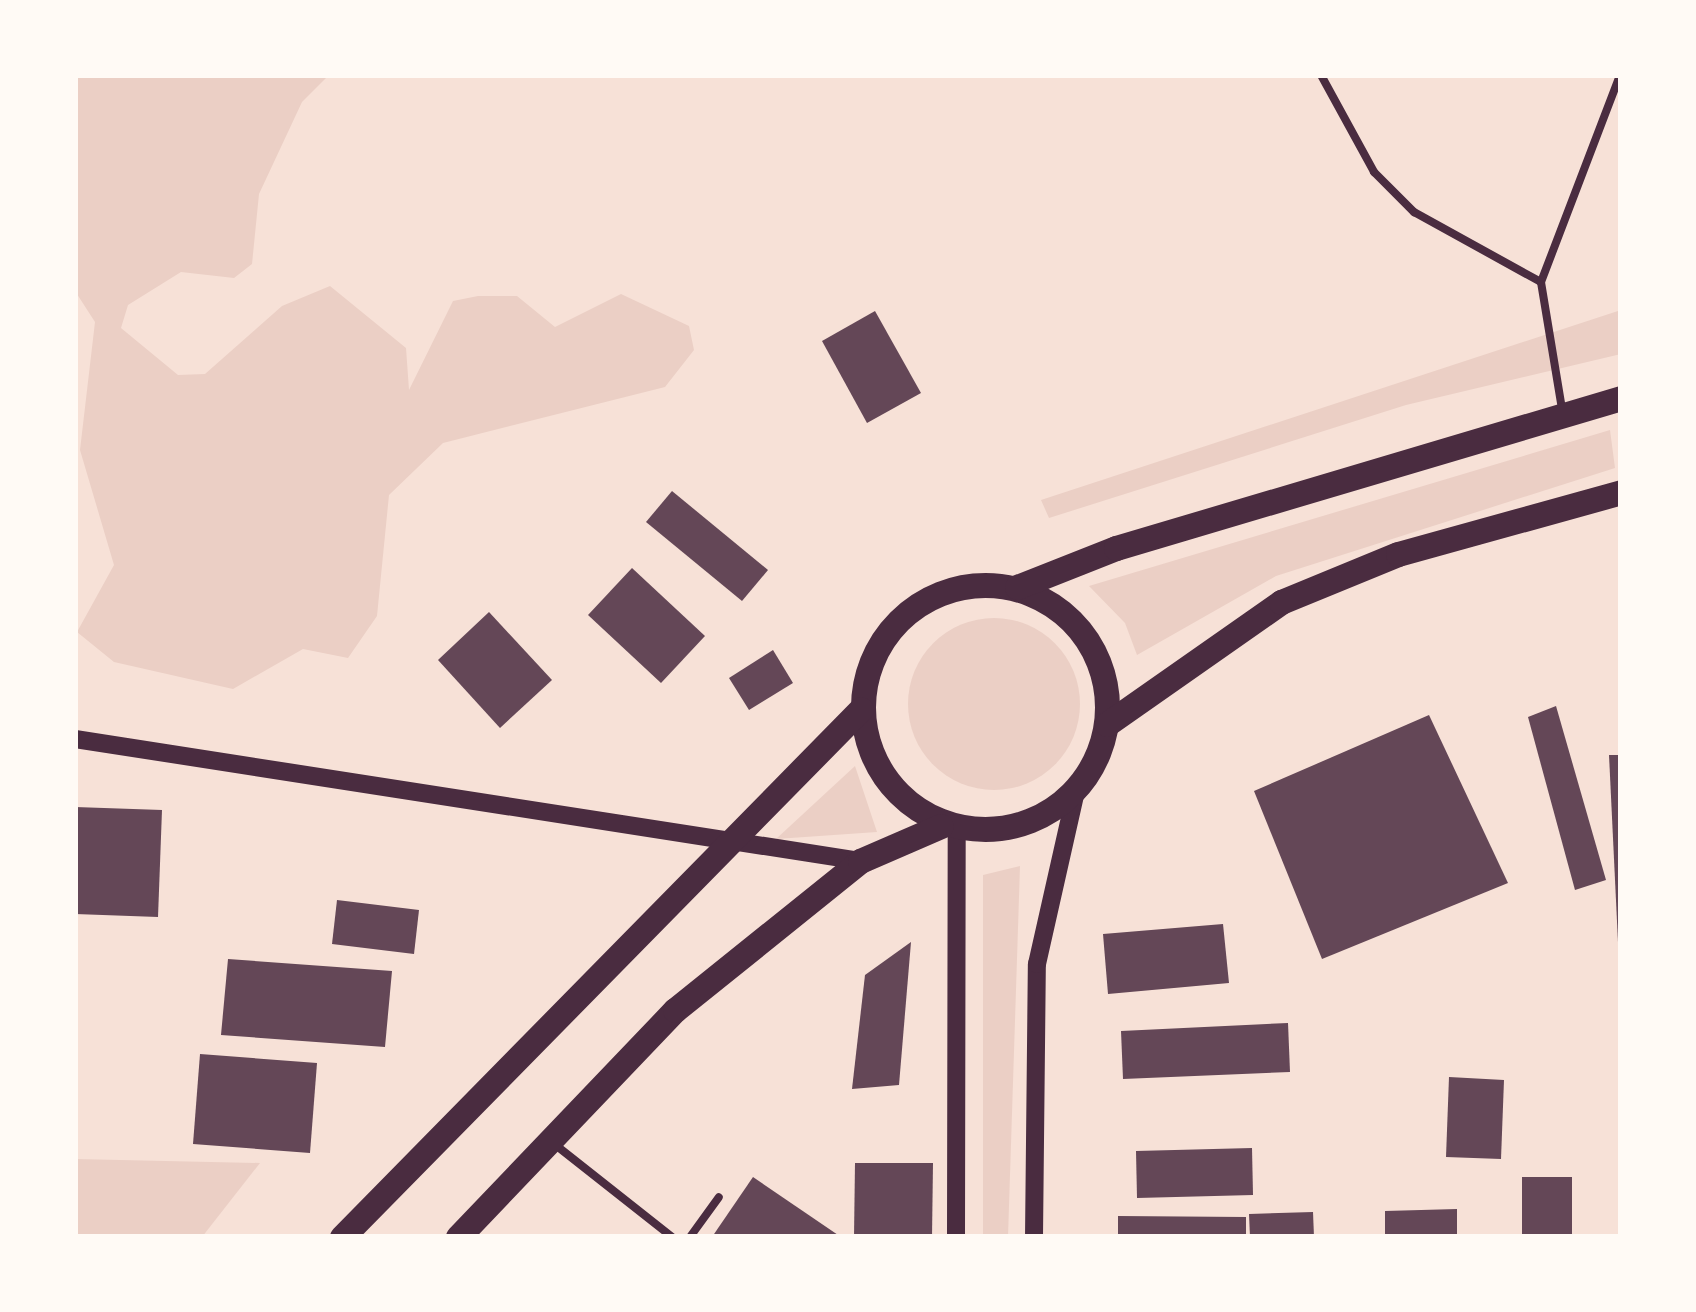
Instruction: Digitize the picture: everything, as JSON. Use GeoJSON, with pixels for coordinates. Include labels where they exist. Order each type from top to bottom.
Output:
{"type":"FeatureCollection","features":[{"type":"Feature","properties":{"kind":"main road"},"geometry":{"type":"LineString","coordinates":[[342,1237],[724,840],[861,709],[874,654],[909,609],[960,586],[1018,587],[1116,548],[1621,398]]}},
{"type":"Feature","properties":{"kind":"main road"},"geometry":{"type":"LineString","coordinates":[[1107,724],[1281,602],[1432,543],[1621,492]]}},
{"type":"Feature","properties":{"kind":"main road"},"geometry":{"type":"LineString","coordinates":[[458,1237],[675,1010],[860,861],[949,829],[1032,821],[1078,787],[1107,724],[1106,680],[1088,638],[1058,606],[1018,587]]}},
{"type":"Feature","properties":{"kind":"main road"},"geometry":{"type":"LineString","coordinates":[[861,709],[889,785],[949,829]]}},
{"type":"Feature","properties":{"kind":"street"},"geometry":{"type":"LineString","coordinates":[[75,739],[860,861]]}},
{"type":"Feature","properties":{"kind":"street"},"geometry":{"type":"LineString","coordinates":[[1034,1237],[1037,964],[1078,787]]}},
{"type":"Feature","properties":{"kind":"street"},"geometry":{"type":"LineString","coordinates":[[949,829],[956,1237]]}},
{"type":"Feature","properties":{"kind":"lane"},"geometry":{"type":"LineString","coordinates":[[1321,75],[1374,172],[1414,212],[1541,282]]}},
{"type":"Feature","properties":{"kind":"lane"},"geometry":{"type":"LineString","coordinates":[[1563,415],[1541,282],[1620,75]]}},
{"type":"Feature","properties":{"kind":"lane"},"geometry":{"type":"LineString","coordinates":[[550,1140],[672,1237]]}},
{"type":"Feature","properties":{"kind":"lane"},"geometry":{"type":"LineString","coordinates":[[690,1237],[719,1197]]}},
{"type":"Feature","properties":{"kind":"shaded area"},"geometry":{"type":"Polygon","coordinates":[[[75,75],[329,75],[302,102],[259,194],[252,264],[234,278],[181,272],[128,305],[121,328],[178,375],[205,374],[282,306],[330,286],[406,348],[409,390],[453,301],[478,296],[517,296],[555,327],[621,294],[689,326],[694,350],[665,387],[443,443],[389,495],[377,616],[348,658],[303,649],[233,689],[114,662],[77,632],[114,565],[80,450],[95,322],[75,291],[75,75]]]}},
{"type":"Feature","properties":{"kind":"shaded area"},"geometry":{"type":"Polygon","coordinates":[[[1621,310],[1621,354],[1406,405],[1049,518],[1041,500],[1621,310]]]}},
{"type":"Feature","properties":{"kind":"shaded area"},"geometry":{"type":"Polygon","coordinates":[[[1610,430],[1615,468],[1276,576],[1137,655],[1125,623],[1089,586],[1610,430]]]}},
{"type":"Feature","properties":{"kind":"shaded area"},"geometry":{"type":"Polygon","coordinates":[[[994,618],[1027,625],[1055,643],[1073,671],[1080,704],[1073,737],[1055,765],[1027,783],[994,790],[961,783],[933,765],[915,737],[908,704],[915,671],[933,643],[961,625],[994,618]]]}},
{"type":"Feature","properties":{"kind":"shaded area"},"geometry":{"type":"Polygon","coordinates":[[[855,766],[877,832],[776,839],[855,766]]]}},
{"type":"Feature","properties":{"kind":"shaded area"},"geometry":{"type":"Polygon","coordinates":[[[1020,866],[1008,1237],[983,1237],[983,875],[1020,866]]]}},
{"type":"Feature","properties":{"kind":"shaded area"},"geometry":{"type":"Polygon","coordinates":[[[75,1159],[260,1163],[202,1237],[75,1237],[75,1159]]]}},
{"type":"Feature","properties":{"kind":"building"},"geometry":{"type":"Polygon","coordinates":[[[875,311],[921,393],[867,423],[822,341],[875,311]]]}},
{"type":"Feature","properties":{"kind":"building"},"geometry":{"type":"Polygon","coordinates":[[[672,491],[768,570],[742,601],[646,522],[672,491]]]}},
{"type":"Feature","properties":{"kind":"building"},"geometry":{"type":"Polygon","coordinates":[[[632,568],[705,636],[661,683],[588,615],[632,568]]]}},
{"type":"Feature","properties":{"kind":"building"},"geometry":{"type":"Polygon","coordinates":[[[489,612],[552,680],[500,728],[438,660],[489,612]]]}},
{"type":"Feature","properties":{"kind":"building"},"geometry":{"type":"Polygon","coordinates":[[[773,650],[793,683],[749,710],[729,678],[773,650]]]}},
{"type":"Feature","properties":{"kind":"building"},"geometry":{"type":"Polygon","coordinates":[[[1556,706],[1606,880],[1575,890],[1528,717],[1556,706]]]}},
{"type":"Feature","properties":{"kind":"building"},"geometry":{"type":"Polygon","coordinates":[[[1429,715],[1508,883],[1322,959],[1254,791],[1429,715]]]}},
{"type":"Feature","properties":{"kind":"building"},"geometry":{"type":"Polygon","coordinates":[[[1609,755],[1621,755],[1621,942],[1618,942],[1609,755]]]}},
{"type":"Feature","properties":{"kind":"building"},"geometry":{"type":"Polygon","coordinates":[[[75,807],[162,810],[158,917],[75,914],[75,807]]]}},
{"type":"Feature","properties":{"kind":"building"},"geometry":{"type":"Polygon","coordinates":[[[337,900],[419,910],[414,954],[332,944],[337,900]]]}},
{"type":"Feature","properties":{"kind":"building"},"geometry":{"type":"Polygon","coordinates":[[[1223,924],[1229,983],[1108,994],[1103,934],[1223,924]]]}},
{"type":"Feature","properties":{"kind":"building"},"geometry":{"type":"Polygon","coordinates":[[[911,942],[899,1085],[852,1089],[865,975],[911,942]]]}},
{"type":"Feature","properties":{"kind":"building"},"geometry":{"type":"Polygon","coordinates":[[[228,959],[392,971],[385,1047],[221,1035],[228,959]]]}},
{"type":"Feature","properties":{"kind":"building"},"geometry":{"type":"Polygon","coordinates":[[[1288,1023],[1290,1072],[1123,1079],[1121,1031],[1288,1023]]]}},
{"type":"Feature","properties":{"kind":"building"},"geometry":{"type":"Polygon","coordinates":[[[200,1054],[317,1063],[310,1153],[193,1144],[200,1054]]]}},
{"type":"Feature","properties":{"kind":"building"},"geometry":{"type":"Polygon","coordinates":[[[1449,1077],[1504,1080],[1501,1159],[1446,1157],[1449,1077]]]}},
{"type":"Feature","properties":{"kind":"building"},"geometry":{"type":"Polygon","coordinates":[[[1252,1148],[1253,1195],[1137,1198],[1136,1151],[1252,1148]]]}},
{"type":"Feature","properties":{"kind":"building"},"geometry":{"type":"Polygon","coordinates":[[[855,1163],[933,1163],[932,1237],[854,1237],[855,1163]]]}},
{"type":"Feature","properties":{"kind":"building"},"geometry":{"type":"Polygon","coordinates":[[[753,1177],[841,1237],[712,1237],[753,1177]]]}},
{"type":"Feature","properties":{"kind":"building"},"geometry":{"type":"Polygon","coordinates":[[[1522,1177],[1572,1177],[1572,1237],[1522,1237],[1522,1177]]]}},
{"type":"Feature","properties":{"kind":"building"},"geometry":{"type":"Polygon","coordinates":[[[1457,1209],[1457,1237],[1385,1237],[1385,1211],[1457,1209]]]}},
{"type":"Feature","properties":{"kind":"building"},"geometry":{"type":"Polygon","coordinates":[[[1313,1212],[1314,1237],[1250,1237],[1249,1214],[1313,1212]]]}},
{"type":"Feature","properties":{"kind":"building"},"geometry":{"type":"Polygon","coordinates":[[[1118,1216],[1246,1217],[1246,1237],[1118,1237],[1118,1216]]]}}]}
